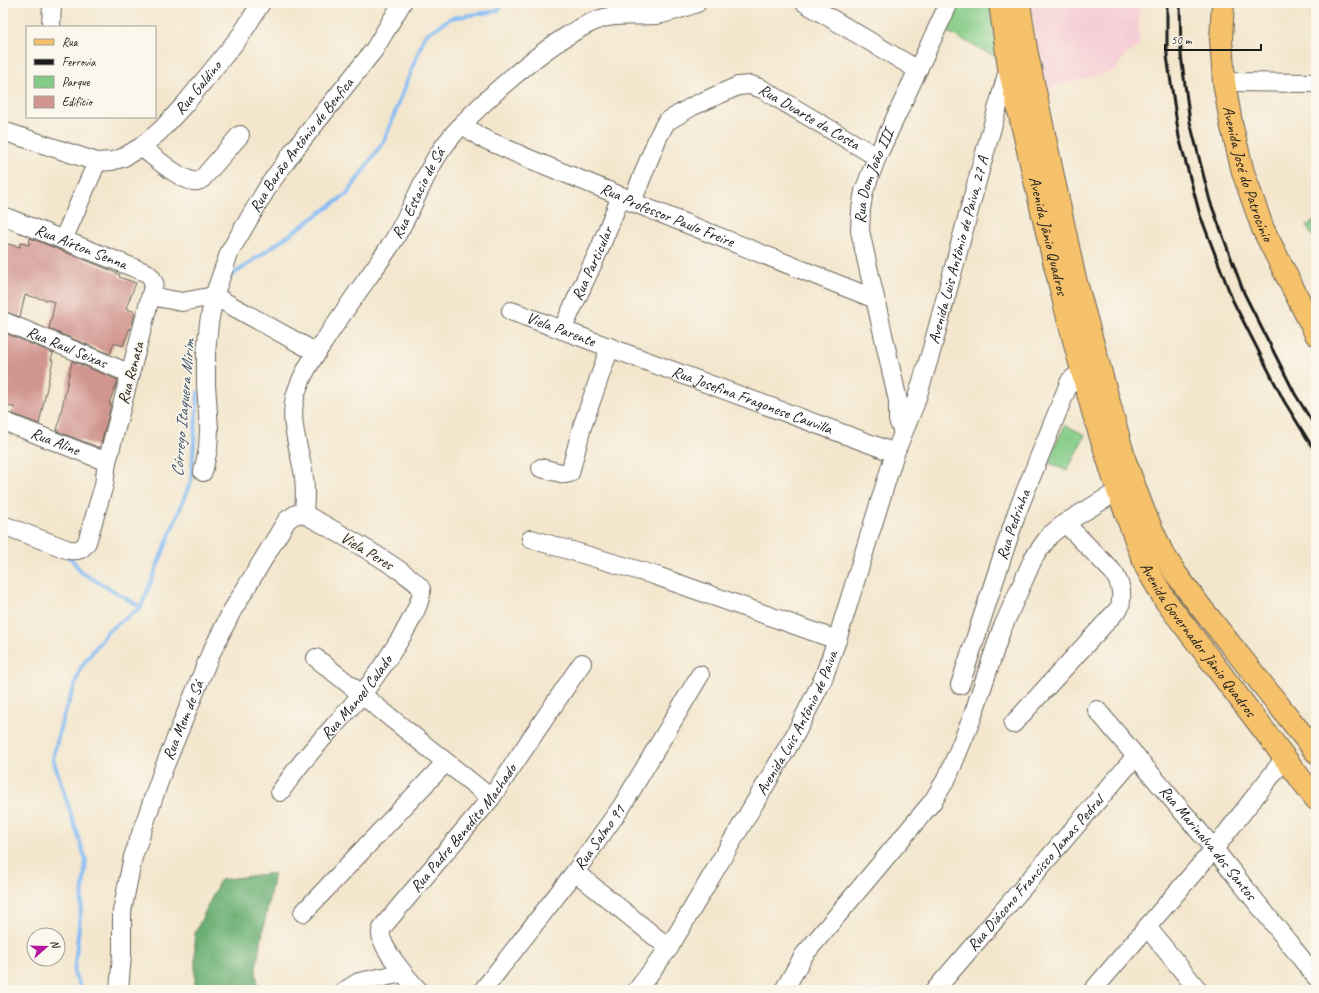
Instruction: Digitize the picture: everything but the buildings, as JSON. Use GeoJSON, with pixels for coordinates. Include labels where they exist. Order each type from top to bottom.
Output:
{"type":"FeatureCollection","features":[{"type":"Feature","properties":{"kind":"main road","name":"Avenida Jânio Quadros"},"geometry":{"type":"LineString","coordinates":[[1000,3],[1009,67],[1046,228],[1082,371],[1093,412],[1117,463]]}},
{"type":"Feature","properties":{"kind":"main road","name":"Avenida Jânio Quadros"},"geometry":{"type":"LineString","coordinates":[[1019,3],[1026,49],[1074,275],[1117,463]]}},
{"type":"Feature","properties":{"kind":"main road","name":"Avenida José do Patrocínio"},"geometry":{"type":"LineString","coordinates":[[1223,3],[1221,40],[1224,82],[1231,123],[1243,172],[1263,229],[1316,334]]}},
{"type":"Feature","properties":{"kind":"main road","name":"Avenida Governador Jânio Quadros"},"geometry":{"type":"LineString","coordinates":[[1117,463],[1118,491],[1141,553],[1153,580],[1165,600],[1316,798]]}},
{"type":"Feature","properties":{"kind":"main road","name":"Avenida Governador Jânio Quadros"},"geometry":{"type":"LineString","coordinates":[[1117,463],[1171,567],[1199,605],[1316,752]]}},
{"type":"Feature","properties":{"kind":"main road"},"geometry":{"type":"LineString","coordinates":[[1153,580],[1171,567]]}},
{"type":"Feature","properties":{"kind":"street"},"geometry":{"type":"LineString","coordinates":[[51,26],[52,3]]}},
{"type":"Feature","properties":{"kind":"street","name":"Rua Galdino"},"geometry":{"type":"LineString","coordinates":[[97,162],[112,161],[122,158],[142,147],[160,131],[195,92],[241,35],[261,3]]}},
{"type":"Feature","properties":{"kind":"street","name":"Rua Barão Antônio de Benfica"},"geometry":{"type":"LineString","coordinates":[[203,472],[208,450],[209,429],[206,384],[206,353],[209,323],[214,296],[230,251],[269,185],[299,143],[374,50],[402,3]]}},
{"type":"Feature","properties":{"kind":"street","name":"Rua Estacio de Sá"},"geometry":{"type":"LineString","coordinates":[[304,514],[305,484],[294,431],[293,415],[295,398],[304,372],[345,309],[388,249],[406,218],[434,162],[447,141],[486,101],[535,58],[554,44],[585,25],[619,9],[655,15],[668,13],[697,3]]}},
{"type":"Feature","properties":{"kind":"street"},"geometry":{"type":"LineString","coordinates":[[805,3],[918,70]]}},
{"type":"Feature","properties":{"kind":"street","name":"Rua Dom João III"},"geometry":{"type":"LineString","coordinates":[[903,432],[898,420],[898,401],[860,231],[861,209],[864,191],[877,157],[950,3]]}},
{"type":"Feature","properties":{"kind":"street","name":"Avenida Luis Antônio de Paiva, 27 A"},"geometry":{"type":"LineString","coordinates":[[903,432],[915,404],[931,352],[1009,67]]}},
{"type":"Feature","properties":{"kind":"street"},"geometry":{"type":"LineString","coordinates":[[1224,82],[1316,83]]}},
{"type":"Feature","properties":{"kind":"street","name":"Rua Duarte da Costa"},"geometry":{"type":"LineString","coordinates":[[626,199],[666,122],[693,106],[738,86],[751,85],[762,89],[877,157]]}},
{"type":"Feature","properties":{"kind":"street","name":"Rua Professor Paulo Freire"},"geometry":{"type":"LineString","coordinates":[[462,124],[480,137],[527,158],[875,299]]}},
{"type":"Feature","properties":{"kind":"street"},"geometry":{"type":"LineString","coordinates":[[3,131],[97,162],[63,240]]}},
{"type":"Feature","properties":{"kind":"street"},"geometry":{"type":"LineString","coordinates":[[142,147],[174,172],[192,181],[198,182],[202,180],[240,135]]}},
{"type":"Feature","properties":{"kind":"street","name":"Rua Particular"},"geometry":{"type":"LineString","coordinates":[[562,330],[600,248],[626,199]]}},
{"type":"Feature","properties":{"kind":"street","name":"Rua Aírton Senna"},"geometry":{"type":"LineString","coordinates":[[3,216],[147,273],[151,277],[153,290]]}},
{"type":"Feature","properties":{"kind":"street"},"geometry":{"type":"LineString","coordinates":[[153,290],[182,302],[214,296],[317,353]]}},
{"type":"Feature","properties":{"kind":"street","name":"Rua Renata"},"geometry":{"type":"LineString","coordinates":[[3,525],[69,550],[77,551],[82,549],[87,542],[104,486],[107,462],[153,290]]}},
{"type":"Feature","properties":{"kind":"street","name":"Viela Parente"},"geometry":{"type":"LineString","coordinates":[[511,311],[610,348]]}},
{"type":"Feature","properties":{"kind":"street","name":"Rua Raul Seixas"},"geometry":{"type":"LineString","coordinates":[[3,321],[131,374]]}},
{"type":"Feature","properties":{"kind":"street"},"geometry":{"type":"LineString","coordinates":[[541,468],[565,474],[570,473],[582,427],[610,348]]}},
{"type":"Feature","properties":{"kind":"street","name":"Rua Josefina Fragonese Cauvilla"},"geometry":{"type":"LineString","coordinates":[[610,348],[895,453]]}},
{"type":"Feature","properties":{"kind":"street","name":"Rua Pedrinha"},"geometry":{"type":"LineString","coordinates":[[960,685],[1018,512],[1070,381],[1082,371]]}},
{"type":"Feature","properties":{"kind":"street","name":"Rua Aline"},"geometry":{"type":"LineString","coordinates":[[3,420],[107,462]]}},
{"type":"Feature","properties":{"kind":"street","name":"Avenida Luis Antônio de Paiva"},"geometry":{"type":"LineString","coordinates":[[637,990],[669,948],[796,733],[823,679],[837,640],[895,453],[903,432]]}},
{"type":"Feature","properties":{"kind":"street"},"geometry":{"type":"LineString","coordinates":[[784,990],[804,955],[933,801],[948,776],[972,718],[1001,632],[1034,558],[1050,535],[1065,523],[1118,491]]}},
{"type":"Feature","properties":{"kind":"street","name":"Rua Mem de Sá"},"geometry":{"type":"LineString","coordinates":[[119,990],[122,976],[122,911],[133,857],[163,770],[210,655],[232,611],[287,520],[296,514],[304,514]]}},
{"type":"Feature","properties":{"kind":"street","name":"Viela Peres"},"geometry":{"type":"LineString","coordinates":[[304,514],[382,559],[415,581],[421,589],[422,596]]}},
{"type":"Feature","properties":{"kind":"street"},"geometry":{"type":"LineString","coordinates":[[1013,724],[1120,606],[1122,589],[1116,576],[1065,523]]}},
{"type":"Feature","properties":{"kind":"street"},"geometry":{"type":"LineString","coordinates":[[531,539],[654,575],[837,640]]}},
{"type":"Feature","properties":{"kind":"street","name":"Rua Manoel Calado"},"geometry":{"type":"LineString","coordinates":[[280,792],[303,761],[361,695],[398,643],[416,612],[422,596]]}},
{"type":"Feature","properties":{"kind":"street"},"geometry":{"type":"LineString","coordinates":[[316,658],[490,798]]}},
{"type":"Feature","properties":{"kind":"street","name":"Rua Padre Benedito Machado"},"geometry":{"type":"LineString","coordinates":[[418,990],[403,973],[381,941],[380,932],[385,924],[490,798],[582,663]]}},
{"type":"Feature","properties":{"kind":"street","name":"Rua Salmo 91"},"geometry":{"type":"LineString","coordinates":[[483,990],[575,872],[622,806],[700,675]]}},
{"type":"Feature","properties":{"kind":"street","name":"Rua Marinalva dos Santos"},"geometry":{"type":"LineString","coordinates":[[1097,710],[1214,849],[1316,977]]}},
{"type":"Feature","properties":{"kind":"street","name":"Rua Diácono Francisco Jamas Pedral"},"geometry":{"type":"LineString","coordinates":[[938,989],[1136,756]]}},
{"type":"Feature","properties":{"kind":"street"},"geometry":{"type":"LineString","coordinates":[[1093,990],[1214,849],[1286,758]]}},
{"type":"Feature","properties":{"kind":"street"},"geometry":{"type":"LineString","coordinates":[[303,913],[446,762]]}},
{"type":"Feature","properties":{"kind":"street"},"geometry":{"type":"LineString","coordinates":[[575,872],[669,948]]}},
{"type":"Feature","properties":{"kind":"street"},"geometry":{"type":"LineString","coordinates":[[1147,927],[1198,990]]}},
{"type":"Feature","properties":{"kind":"street"},"geometry":{"type":"LineString","coordinates":[[346,990],[359,982],[403,973]]}},
{"type":"Feature","properties":{"kind":"shaded area"},"geometry":{"type":"Polygon","coordinates":[[[1031,3],[1139,3],[1139,46],[1125,56],[1114,71],[1045,89],[1036,45],[1031,3]]]}},
{"type":"Feature","properties":{"kind":"green space"},"geometry":{"type":"Polygon","coordinates":[[[955,3],[989,3],[998,58],[944,30],[955,3]]]}},
{"type":"Feature","properties":{"kind":"green space"},"geometry":{"type":"Polygon","coordinates":[[[1316,220],[1316,242],[1306,226],[1316,220]]]}},
{"type":"Feature","properties":{"kind":"green space"},"geometry":{"type":"Polygon","coordinates":[[[1065,425],[1085,435],[1067,471],[1047,462],[1065,425]]]}},
{"type":"Feature","properties":{"kind":"green space"},"geometry":{"type":"Polygon","coordinates":[[[274,873],[256,968],[258,990],[195,990],[195,933],[220,880],[274,873]]]}},
{"type":"Feature","properties":{"kind":"waterway","name":"Córrego Itaquera Mirim"},"geometry":{"type":"LineString","coordinates":[[227,279],[347,194],[384,141],[425,35],[451,18],[497,11],[504,3]]}},
{"type":"Feature","properties":{"kind":"waterway","name":"Córrego Itaquera Mirim"},"geometry":{"type":"LineString","coordinates":[[82,990],[74,974],[86,860],[53,759],[61,724],[81,667],[108,631],[141,607],[191,481],[198,392]]}},
{"type":"Feature","properties":{"kind":"waterway"},"geometry":{"type":"LineString","coordinates":[[68,557],[71,558],[81,572],[141,607]]}},
{"type":"Feature","properties":{"kind":"railway"},"geometry":{"type":"LineString","coordinates":[[1167,3],[1167,56],[1179,137],[1200,215],[1233,301],[1284,401],[1316,453]]}},
{"type":"Feature","properties":{"kind":"railway"},"geometry":{"type":"LineString","coordinates":[[1180,3],[1181,55],[1190,122],[1210,201],[1244,293],[1295,394],[1316,428]]}}]}
